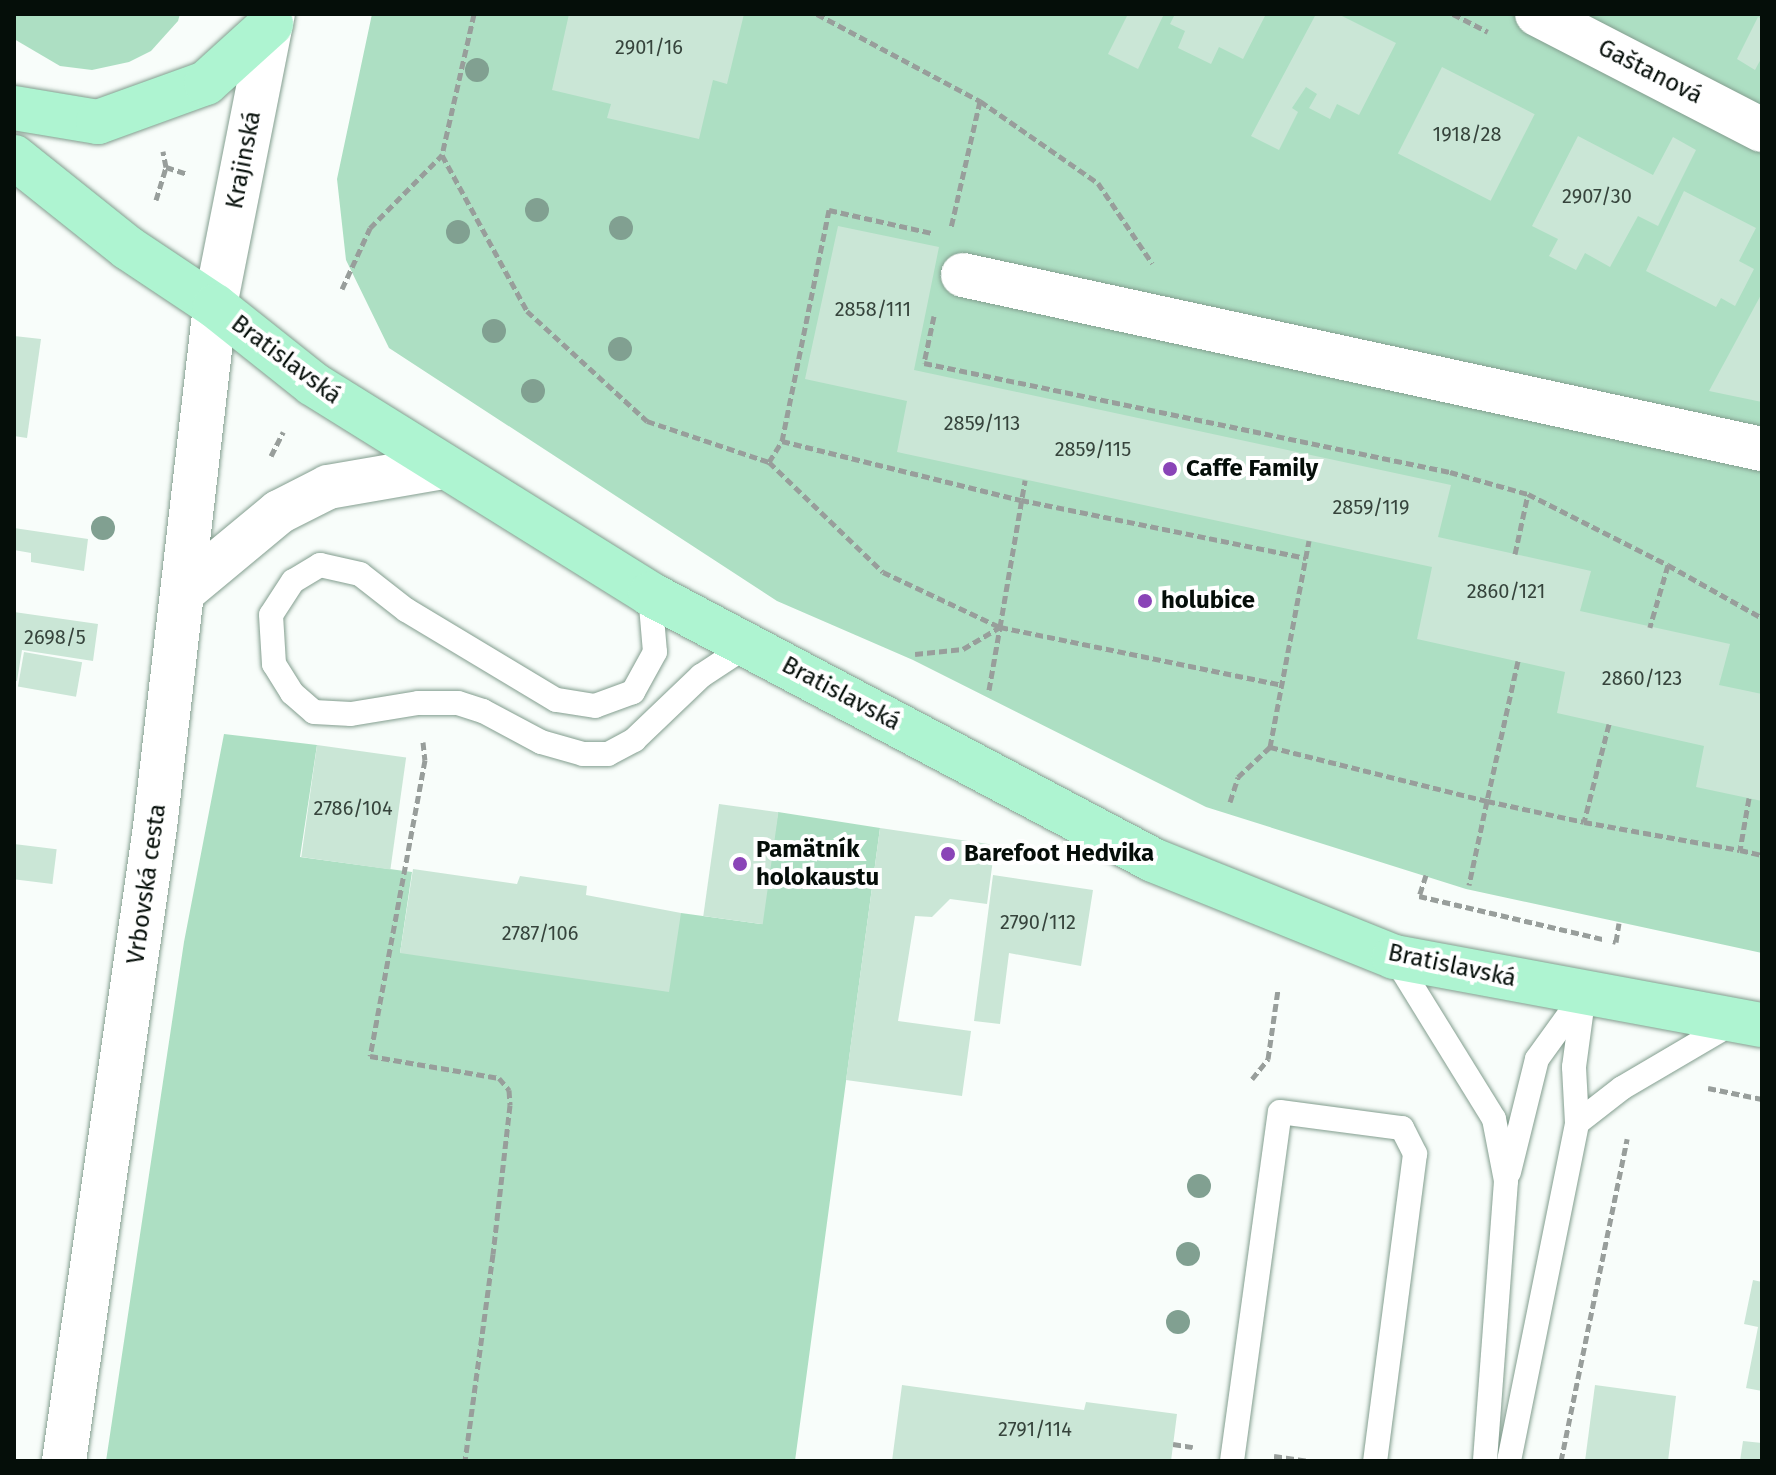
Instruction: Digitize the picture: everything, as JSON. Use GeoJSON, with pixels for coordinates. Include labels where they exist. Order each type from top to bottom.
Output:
{"type":"FeatureCollection","features":[{"type":"Feature","properties":{"kind":"main road","name":"Gaštanová"},"geometry":{"type":"LineString","coordinates":[[1537,14],[1762,130]]}},
{"type":"Feature","properties":{"kind":"main road"},"geometry":{"type":"LineString","coordinates":[[14,108],[98,122],[206,83],[272,19]]}},
{"type":"Feature","properties":{"kind":"main road","name":"Krajinská"},"geometry":{"type":"LineString","coordinates":[[215,306],[272,19]]}},
{"type":"Feature","properties":{"kind":"main road","name":"Bratislavská"},"geometry":{"type":"LineString","coordinates":[[14,157],[128,248],[215,306],[313,384],[444,467],[650,594],[1153,860],[1394,957],[1750,1023]]}},
{"type":"Feature","properties":{"kind":"main road"},"geometry":{"type":"LineString","coordinates":[[963,275],[1762,449]]}},
{"type":"Feature","properties":{"kind":"main road","name":"Vrbovská cesta"},"geometry":{"type":"LineString","coordinates":[[64,1461],[139,949],[185,590],[215,306]]}},
{"type":"Feature","properties":{"kind":"main road"},"geometry":{"type":"LineString","coordinates":[[185,590],[279,512],[328,487],[444,467]]}},
{"type":"Feature","properties":{"kind":"lane"},"geometry":{"type":"LineString","coordinates":[[650,594],[655,652],[633,692],[595,706],[556,700],[406,610],[360,574],[320,565],[293,581],[271,615],[274,664],[292,693],[314,712],[351,714],[418,703],[458,703],[483,711],[541,742],[583,754],[608,754],[634,740],[701,676],[748,645]]}},
{"type":"Feature","properties":{"kind":"lane"},"geometry":{"type":"LineString","coordinates":[[1394,957],[1494,1119],[1506,1181]]}},
{"type":"Feature","properties":{"kind":"lane"},"geometry":{"type":"LineString","coordinates":[[1509,1461],[1577,1123],[1574,1067],[1584,993]]}},
{"type":"Feature","properties":{"kind":"lane"},"geometry":{"type":"LineString","coordinates":[[1485,1461],[1506,1181],[1537,1059],[1584,993]]}},
{"type":"Feature","properties":{"kind":"lane"},"geometry":{"type":"LineString","coordinates":[[1577,1123],[1622,1088],[1750,1023]]}},
{"type":"Feature","properties":{"kind":"lane"},"geometry":{"type":"LineString","coordinates":[[1232,1461],[1280,1112],[1402,1128],[1415,1154],[1375,1461]]}},
{"type":"Feature","properties":{"kind":"path"},"geometry":{"type":"LineString","coordinates":[[342,289],[370,228],[442,155],[474,14]]}},
{"type":"Feature","properties":{"kind":"path"},"geometry":{"type":"LineString","coordinates":[[980,101],[1098,183],[1155,268]]}},
{"type":"Feature","properties":{"kind":"path"},"geometry":{"type":"LineString","coordinates":[[442,155],[527,311],[647,421],[769,462],[883,572],[1000,627],[1282,685]]}},
{"type":"Feature","properties":{"kind":"path"},"geometry":{"type":"LineString","coordinates":[[156,200],[166,167],[195,176]]}},
{"type":"Feature","properties":{"kind":"path"},"geometry":{"type":"LineString","coordinates":[[769,462],[782,441],[829,210],[934,234]]}},
{"type":"Feature","properties":{"kind":"path"},"geometry":{"type":"LineString","coordinates":[[1040,387],[1040,397]]}},
{"type":"Feature","properties":{"kind":"path"},"geometry":{"type":"LineString","coordinates":[[266,467],[283,432]]}},
{"type":"Feature","properties":{"kind":"path"},"geometry":{"type":"LineString","coordinates":[[782,441],[1021,500],[1306,558]]}},
{"type":"Feature","properties":{"kind":"path"},"geometry":{"type":"LineString","coordinates":[[1325,458],[1328,447]]}},
{"type":"Feature","properties":{"kind":"path"},"geometry":{"type":"LineString","coordinates":[[989,690],[1025,480]]}},
{"type":"Feature","properties":{"kind":"path"},"geometry":{"type":"LineString","coordinates":[[1515,554],[1528,494]]}},
{"type":"Feature","properties":{"kind":"path"},"geometry":{"type":"LineString","coordinates":[[1230,802],[1238,777],[1270,747],[1309,541]]}},
{"type":"Feature","properties":{"kind":"path"},"geometry":{"type":"LineString","coordinates":[[1668,565],[1762,618]]}},
{"type":"Feature","properties":{"kind":"path"},"geometry":{"type":"LineString","coordinates":[[915,654],[963,649],[1000,627]]}},
{"type":"Feature","properties":{"kind":"path"},"geometry":{"type":"LineString","coordinates":[[1469,885],[1518,661]]}},
{"type":"Feature","properties":{"kind":"path"},"geometry":{"type":"LineString","coordinates":[[418,703],[425,760],[370,1056],[499,1078],[509,1090],[510,1105],[493,1254],[465,1461]]}},
{"type":"Feature","properties":{"kind":"path"},"geometry":{"type":"LineString","coordinates":[[1584,822],[1609,724]]}},
{"type":"Feature","properties":{"kind":"path"},"geometry":{"type":"LineString","coordinates":[[1270,747],[1487,801],[1762,855]]}},
{"type":"Feature","properties":{"kind":"path"},"geometry":{"type":"LineString","coordinates":[[1740,850],[1749,798]]}},
{"type":"Feature","properties":{"kind":"path"},"geometry":{"type":"LineString","coordinates":[[1426,875],[1419,896],[1516,922],[1616,942],[1619,923]]}},
{"type":"Feature","properties":{"kind":"path"},"geometry":{"type":"LineString","coordinates":[[1705,1087],[1762,1099]]}},
{"type":"Feature","properties":{"kind":"path"},"geometry":{"type":"LineString","coordinates":[[1561,1461],[1621,1153],[1631,1129]]}},
{"type":"Feature","properties":{"kind":"green space"},"geometry":{"type":"Polygon","coordinates":[[[14,14],[180,14],[178,21],[151,51],[129,62],[92,70],[60,66],[14,39],[14,14]]]}},
{"type":"Feature","properties":{"kind":"green space"},"geometry":{"type":"Polygon","coordinates":[[[372,14],[1762,14],[1762,953],[1466,889],[1206,807],[913,660],[777,601],[389,348],[346,260],[337,179],[372,14]]]}},
{"type":"Feature","properties":{"kind":"green space"},"geometry":{"type":"Polygon","coordinates":[[[224,734],[317,745],[300,857],[412,872],[400,953],[681,913],[761,924],[778,812],[880,828],[795,1461],[106,1461],[184,942],[224,734]]]}},
{"type":"Feature","properties":{"kind":"building"},"geometry":{"type":"Polygon","coordinates":[[[569,14],[744,14],[727,84],[713,80],[699,139],[607,118],[611,104],[552,90],[569,14]]]}},
{"type":"Feature","properties":{"kind":"building"},"geometry":{"type":"Polygon","coordinates":[[[1128,14],[1164,14],[1138,69],[1108,54],[1128,14]]]}},
{"type":"Feature","properties":{"kind":"building"},"geometry":{"type":"Polygon","coordinates":[[[1175,14],[1266,14],[1243,59],[1219,47],[1211,64],[1178,48],[1185,31],[1170,24],[1175,14]]]}},
{"type":"Feature","properties":{"kind":"building"},"geometry":{"type":"Polygon","coordinates":[[[1316,14],[1338,14],[1396,43],[1359,115],[1337,104],[1330,119],[1309,108],[1317,94],[1306,87],[1292,108],[1298,112],[1279,150],[1251,136],[1316,14]]]}},
{"type":"Feature","properties":{"kind":"building"},"geometry":{"type":"Polygon","coordinates":[[[1758,17],[1762,19],[1762,57],[1755,70],[1737,59],[1758,17]]]}},
{"type":"Feature","properties":{"kind":"building"},"geometry":{"type":"Polygon","coordinates":[[[1442,67],[1535,114],[1491,201],[1398,153],[1442,67]]]}},
{"type":"Feature","properties":{"kind":"building"},"geometry":{"type":"Polygon","coordinates":[[[1578,136],[1653,175],[1673,137],[1696,150],[1658,226],[1638,216],[1610,267],[1585,253],[1576,270],[1549,256],[1558,239],[1532,226],[1578,136]]]}},
{"type":"Feature","properties":{"kind":"building"},"geometry":{"type":"Polygon","coordinates":[[[1684,191],[1756,228],[1739,261],[1754,269],[1735,306],[1721,298],[1716,307],[1646,271],[1684,191]]]}},
{"type":"Feature","properties":{"kind":"building"},"geometry":{"type":"Polygon","coordinates":[[[838,226],[939,247],[914,370],[1451,485],[1438,537],[1591,571],[1580,611],[1730,644],[1719,685],[1762,694],[1762,801],[1696,787],[1704,746],[1557,713],[1565,672],[1417,639],[1432,567],[897,452],[907,401],[805,379],[838,226]]]}},
{"type":"Feature","properties":{"kind":"building"},"geometry":{"type":"Polygon","coordinates":[[[1762,293],[1762,402],[1709,391],[1762,293]]]}},
{"type":"Feature","properties":{"kind":"building"},"geometry":{"type":"Polygon","coordinates":[[[14,336],[41,339],[27,438],[14,436],[14,336]]]}},
{"type":"Feature","properties":{"kind":"building"},"geometry":{"type":"Polygon","coordinates":[[[14,528],[88,539],[84,571],[31,562],[31,553],[14,550],[14,528]]]}},
{"type":"Feature","properties":{"kind":"building"},"geometry":{"type":"Polygon","coordinates":[[[14,612],[98,624],[93,661],[22,650],[17,681],[14,681],[14,612]]]}},
{"type":"Feature","properties":{"kind":"building"},"geometry":{"type":"Polygon","coordinates":[[[24,652],[82,662],[76,697],[18,686],[24,652]]]}},
{"type":"Feature","properties":{"kind":"building"},"geometry":{"type":"Polygon","coordinates":[[[317,745],[406,758],[390,869],[301,857],[317,745]]]}},
{"type":"Feature","properties":{"kind":"building","name":"Pamätník holokaustu"},"geometry":{"type":"Polygon","coordinates":[[[719,804],[778,812],[763,924],[703,916],[719,804]]]}},
{"type":"Feature","properties":{"kind":"building"},"geometry":{"type":"Polygon","coordinates":[[[880,828],[995,845],[987,904],[950,899],[932,917],[915,916],[898,1021],[971,1031],[962,1096],[846,1080],[880,828]]]}},
{"type":"Feature","properties":{"kind":"building"},"geometry":{"type":"Polygon","coordinates":[[[14,844],[57,849],[52,884],[14,879],[14,844]]]}},
{"type":"Feature","properties":{"kind":"building"},"geometry":{"type":"Polygon","coordinates":[[[413,869],[517,884],[520,876],[587,886],[586,895],[681,913],[669,992],[400,953],[413,869]]]}},
{"type":"Feature","properties":{"kind":"building"},"geometry":{"type":"Polygon","coordinates":[[[993,875],[1093,890],[1081,966],[1009,953],[1000,1024],[974,1021],[993,875]]]}},
{"type":"Feature","properties":{"kind":"building"},"geometry":{"type":"Polygon","coordinates":[[[1753,1280],[1762,1282],[1762,1391],[1746,1388],[1758,1327],[1744,1324],[1753,1280]]]}},
{"type":"Feature","properties":{"kind":"building"},"geometry":{"type":"Polygon","coordinates":[[[902,1385],[1084,1410],[1086,1402],[1177,1414],[1171,1461],[892,1461],[902,1385]]]}},
{"type":"Feature","properties":{"kind":"building"},"geometry":{"type":"Polygon","coordinates":[[[1595,1385],[1676,1396],[1668,1461],[1585,1461],[1595,1385]]]}},
{"type":"Feature","properties":{"kind":"building"},"geometry":{"type":"Polygon","coordinates":[[[1743,1441],[1762,1443],[1762,1461],[1740,1461],[1743,1441]]]}},
{"type":"Feature","properties":{"kind":"place","name":"Caffe Family"},"geometry":{"type":"Point","coordinates":[1170,469]}},
{"type":"Feature","properties":{"kind":"place","name":"holubice"},"geometry":{"type":"Point","coordinates":[1145,601]}},
{"type":"Feature","properties":{"kind":"place","name":"Barefoot Hedvika"},"geometry":{"type":"Point","coordinates":[948,854]}},
{"type":"Feature","properties":{"kind":"place","name":"Pamätník holokaustu"},"geometry":{"type":"Point","coordinates":[740,864]}}]}
